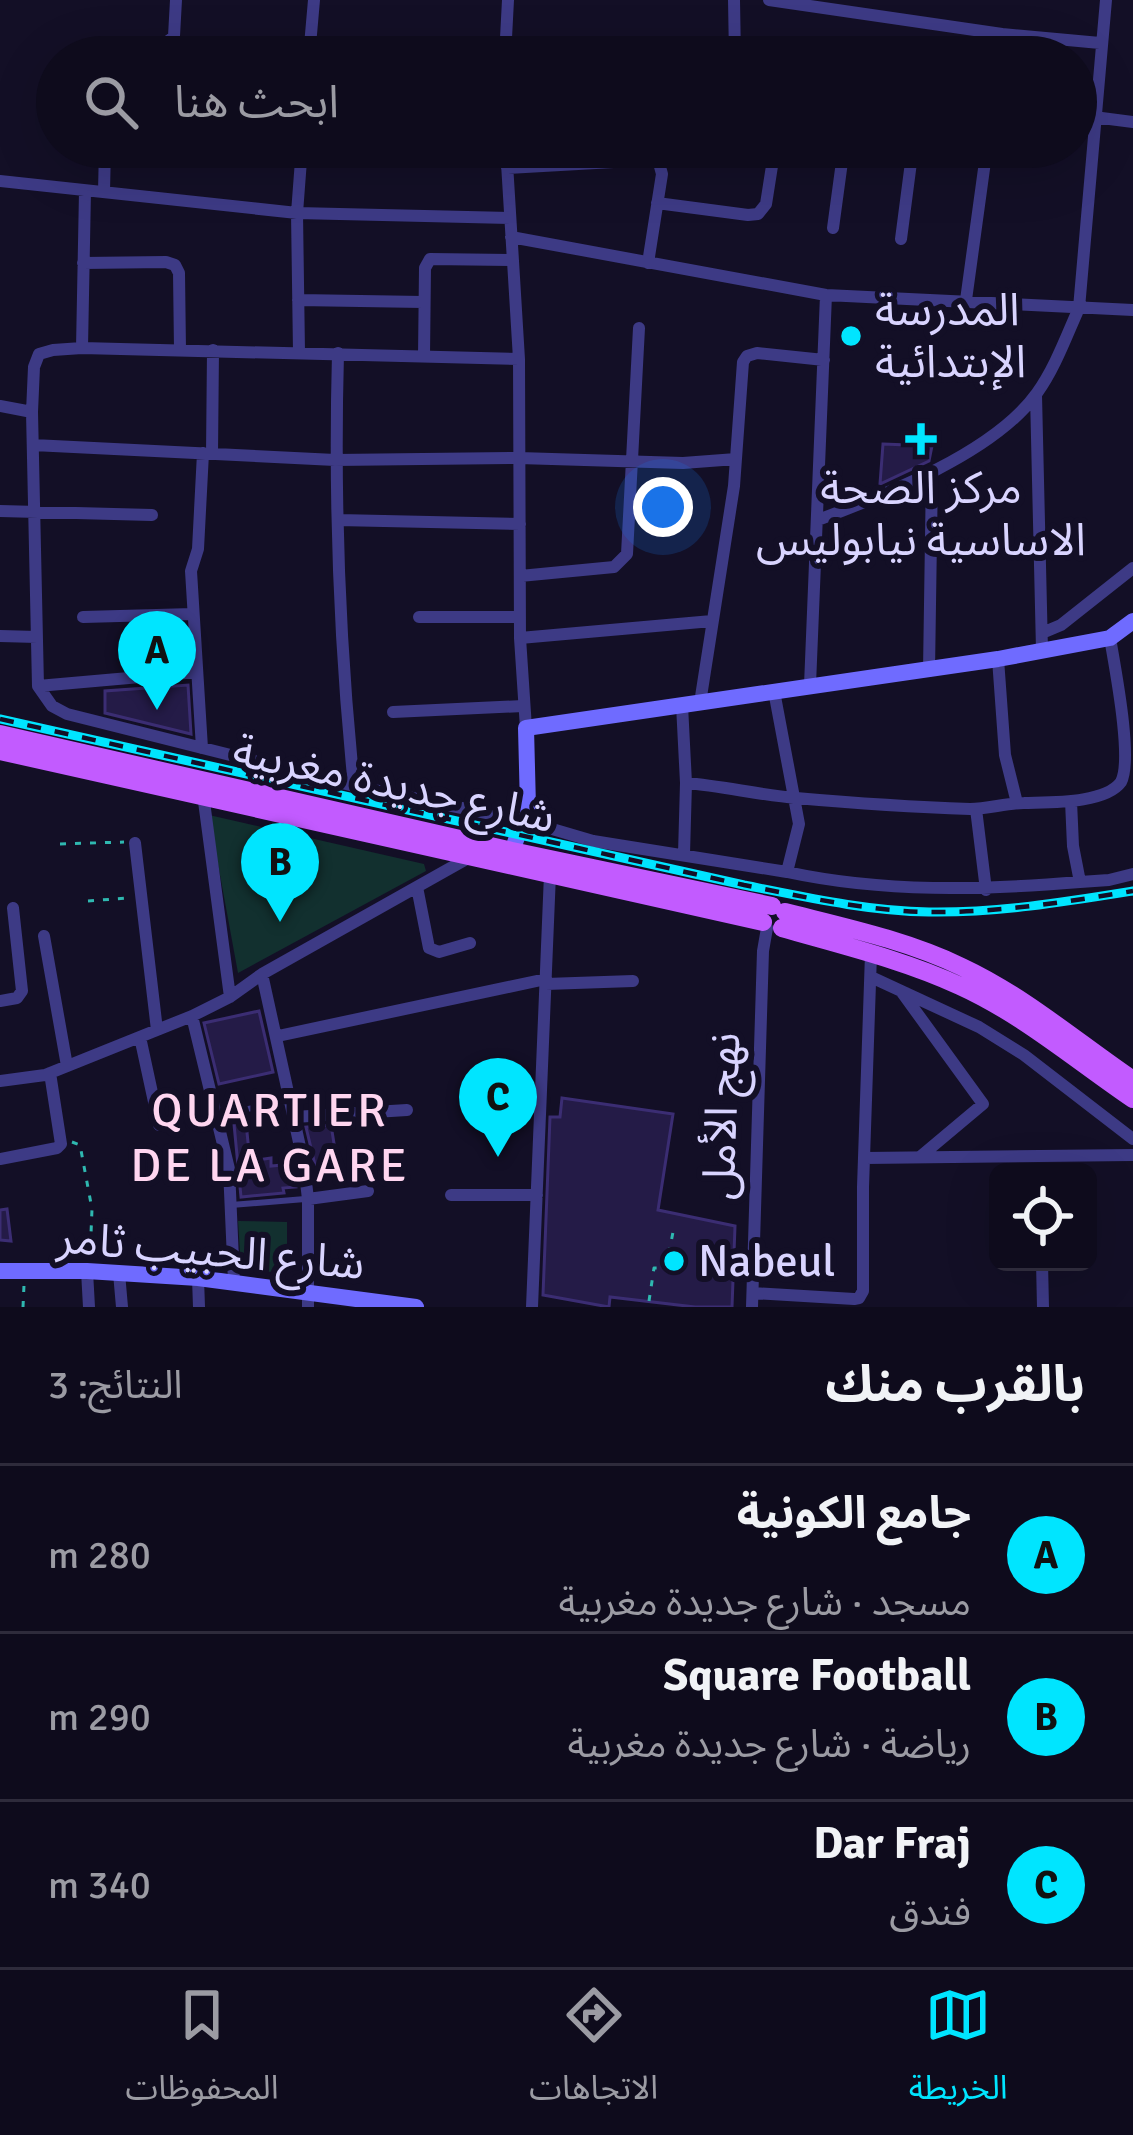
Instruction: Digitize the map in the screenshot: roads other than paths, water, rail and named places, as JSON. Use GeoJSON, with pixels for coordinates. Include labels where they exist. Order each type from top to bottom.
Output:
{"type":"FeatureCollection","features":[{"type":"Feature","properties":{"kind":"main road"},"geometry":{"type":"LineString","coordinates":[[512,850],[525,820],[529,792],[526,728],[929,671],[998,659],[1042,642],[1125,629]]}},
{"type":"Feature","properties":{"kind":"main road","name":"شارع جديدة مغربية"},"geometry":{"type":"LineString","coordinates":[[0,734],[470,856],[774,919]]}},
{"type":"Feature","properties":{"kind":"main road","name":"شارع جديدة مغربية"},"geometry":{"type":"LineString","coordinates":[[0,751],[512,850],[774,919]]}},
{"type":"Feature","properties":{"kind":"main road"},"geometry":{"type":"LineString","coordinates":[[774,919],[962,986],[1133,1099]]}},
{"type":"Feature","properties":{"kind":"main road"},"geometry":{"type":"LineString","coordinates":[[774,919],[908,944],[968,969],[1012,994],[1133,1080]]}},
{"type":"Feature","properties":{"kind":"main road","name":"شارع الحبيب ثامر"},"geometry":{"type":"LineString","coordinates":[[0,1270],[198,1278],[309,1300],[416,1307]]}},
{"type":"Feature","properties":{"kind":"street"},"geometry":{"type":"LineString","coordinates":[[173,36],[176,0]]}},
{"type":"Feature","properties":{"kind":"street"},"geometry":{"type":"LineString","coordinates":[[311,36],[314,0]]}},
{"type":"Feature","properties":{"kind":"street"},"geometry":{"type":"LineString","coordinates":[[506,36],[508,0]]}},
{"type":"Feature","properties":{"kind":"street"},"geometry":{"type":"LineString","coordinates":[[734,0],[735,36]]}},
{"type":"Feature","properties":{"kind":"street"},"geometry":{"type":"LineString","coordinates":[[770,0],[1022,36]]}},
{"type":"Feature","properties":{"kind":"street"},"geometry":{"type":"LineString","coordinates":[[1097,80],[1106,0]]}},
{"type":"Feature","properties":{"kind":"street"},"geometry":{"type":"LineString","coordinates":[[1097,117],[1133,122]]}},
{"type":"Feature","properties":{"kind":"street"},"geometry":{"type":"LineString","coordinates":[[104,192],[105,168]]}},
{"type":"Feature","properties":{"kind":"street"},"geometry":{"type":"LineString","coordinates":[[299,352],[300,168]]}},
{"type":"Feature","properties":{"kind":"street"},"geometry":{"type":"LineString","coordinates":[[507,168],[518,359],[520,638],[526,728]]}},
{"type":"Feature","properties":{"kind":"street"},"geometry":{"type":"LineString","coordinates":[[648,263],[660,168]]}},
{"type":"Feature","properties":{"kind":"street"},"geometry":{"type":"LineString","coordinates":[[657,203],[758,214],[766,204],[772,168]]}},
{"type":"Feature","properties":{"kind":"street"},"geometry":{"type":"LineString","coordinates":[[833,228],[841,168]]}},
{"type":"Feature","properties":{"kind":"street"},"geometry":{"type":"LineString","coordinates":[[902,238],[910,168]]}},
{"type":"Feature","properties":{"kind":"street"},"geometry":{"type":"LineString","coordinates":[[965,300],[984,168]]}},
{"type":"Feature","properties":{"kind":"street"},"geometry":{"type":"LineString","coordinates":[[818,520],[870,501],[973,450],[1036,395],[1079,308],[1090,168]]}},
{"type":"Feature","properties":{"kind":"street"},"geometry":{"type":"LineString","coordinates":[[0,181],[297,213],[510,218]]}},
{"type":"Feature","properties":{"kind":"street"},"geometry":{"type":"LineString","coordinates":[[82,348],[85,190]]}},
{"type":"Feature","properties":{"kind":"street"},"geometry":{"type":"LineString","coordinates":[[511,237],[826,295],[1133,310]]}},
{"type":"Feature","properties":{"kind":"street"},"geometry":{"type":"LineString","coordinates":[[424,356],[425,268],[430,259],[513,260]]}},
{"type":"Feature","properties":{"kind":"street"},"geometry":{"type":"LineString","coordinates":[[83,263],[175,265],[180,350]]}},
{"type":"Feature","properties":{"kind":"street"},"geometry":{"type":"LineString","coordinates":[[810,685],[826,295]]}},
{"type":"Feature","properties":{"kind":"street"},"geometry":{"type":"LineString","coordinates":[[298,300],[423,302]]}},
{"type":"Feature","properties":{"kind":"street"},"geometry":{"type":"LineString","coordinates":[[520,575],[601,569],[624,560],[630,541],[640,328]]}},
{"type":"Feature","properties":{"kind":"street"},"geometry":{"type":"LineString","coordinates":[[518,359],[82,348],[39,354],[32,412],[38,686],[44,699],[67,714],[354,786],[525,820],[593,841],[887,886],[986,890],[1133,874]]}},
{"type":"Feature","properties":{"kind":"street"},"geometry":{"type":"LineString","coordinates":[[202,748],[191,571],[198,549],[213,350]]}},
{"type":"Feature","properties":{"kind":"street"},"geometry":{"type":"LineString","coordinates":[[338,353],[338,593],[354,786]]}},
{"type":"Feature","properties":{"kind":"street"},"geometry":{"type":"LineString","coordinates":[[684,854],[691,704],[712,621],[736,459],[741,372],[747,356],[757,353],[824,360]]}},
{"type":"Feature","properties":{"kind":"street"},"geometry":{"type":"LineString","coordinates":[[1036,395],[1042,642]]}},
{"type":"Feature","properties":{"kind":"street"},"geometry":{"type":"LineString","coordinates":[[0,406],[32,412]]}},
{"type":"Feature","properties":{"kind":"street"},"geometry":{"type":"LineString","coordinates":[[33,446],[335,460],[683,463],[736,459]]}},
{"type":"Feature","properties":{"kind":"street"},"geometry":{"type":"LineString","coordinates":[[929,671],[932,471]]}},
{"type":"Feature","properties":{"kind":"street"},"geometry":{"type":"LineString","coordinates":[[0,512],[152,515]]}},
{"type":"Feature","properties":{"kind":"street"},"geometry":{"type":"LineString","coordinates":[[338,520],[520,524]]}},
{"type":"Feature","properties":{"kind":"street"},"geometry":{"type":"LineString","coordinates":[[1042,642],[1133,568]]}},
{"type":"Feature","properties":{"kind":"street"},"geometry":{"type":"LineString","coordinates":[[83,617],[194,614]]}},
{"type":"Feature","properties":{"kind":"street"},"geometry":{"type":"LineString","coordinates":[[419,617],[520,617]]}},
{"type":"Feature","properties":{"kind":"street"},"geometry":{"type":"LineString","coordinates":[[520,638],[712,621]]}},
{"type":"Feature","properties":{"kind":"street"},"geometry":{"type":"LineString","coordinates":[[686,784],[793,798],[976,809],[1071,801],[1112,790],[1125,775],[1130,742],[1125,629]]}},
{"type":"Feature","properties":{"kind":"street"},"geometry":{"type":"LineString","coordinates":[[0,636],[37,637]]}},
{"type":"Feature","properties":{"kind":"street"},"geometry":{"type":"LineString","coordinates":[[998,659],[1005,755],[1017,803]]}},
{"type":"Feature","properties":{"kind":"street"},"geometry":{"type":"LineString","coordinates":[[38,686],[197,672]]}},
{"type":"Feature","properties":{"kind":"street"},"geometry":{"type":"LineString","coordinates":[[774,691],[800,824],[788,872]]}},
{"type":"Feature","properties":{"kind":"street"},"geometry":{"type":"LineString","coordinates":[[393,712],[524,706]]}},
{"type":"Feature","properties":{"kind":"street"},"geometry":{"type":"LineString","coordinates":[[202,789],[230,997]]}},
{"type":"Feature","properties":{"kind":"street"},"geometry":{"type":"LineString","coordinates":[[1071,801],[1080,882]]}},
{"type":"Feature","properties":{"kind":"street"},"geometry":{"type":"LineString","coordinates":[[976,809],[986,890]]}},
{"type":"Feature","properties":{"kind":"street"},"geometry":{"type":"LineString","coordinates":[[135,843],[157,1030]]}},
{"type":"Feature","properties":{"kind":"street"},"geometry":{"type":"LineString","coordinates":[[0,1081],[50,1073],[192,1016],[470,856]]}},
{"type":"Feature","properties":{"kind":"street"},"geometry":{"type":"LineString","coordinates":[[532,1307],[550,874]]}},
{"type":"Feature","properties":{"kind":"street"},"geometry":{"type":"LineString","coordinates":[[417,887],[429,948],[439,952],[470,943]]}},
{"type":"Feature","properties":{"kind":"street"},"geometry":{"type":"LineString","coordinates":[[0,1001],[17,998],[22,991],[14,908]]}},
{"type":"Feature","properties":{"kind":"street","name":"نهج الأمل"},"geometry":{"type":"LineString","coordinates":[[752,1300],[763,951],[774,919]]}},
{"type":"Feature","properties":{"kind":"street"},"geometry":{"type":"LineString","coordinates":[[44,936],[67,1066]]}},
{"type":"Feature","properties":{"kind":"street"},"geometry":{"type":"LineString","coordinates":[[752,1300],[861,1296],[872,954]]}},
{"type":"Feature","properties":{"kind":"street"},"geometry":{"type":"LineString","coordinates":[[262,974],[308,1199],[309,1300]]}},
{"type":"Feature","properties":{"kind":"street"},"geometry":{"type":"LineString","coordinates":[[871,977],[979,1027],[1024,1055],[1133,1139]]}},
{"type":"Feature","properties":{"kind":"street"},"geometry":{"type":"LineString","coordinates":[[278,1036],[546,982],[633,981]]}},
{"type":"Feature","properties":{"kind":"street"},"geometry":{"type":"LineString","coordinates":[[901,991],[983,1104],[920,1156]]}},
{"type":"Feature","properties":{"kind":"street"},"geometry":{"type":"LineString","coordinates":[[192,1016],[229,1169],[233,1282]]}},
{"type":"Feature","properties":{"kind":"street"},"geometry":{"type":"LineString","coordinates":[[140,1037],[159,1125]]}},
{"type":"Feature","properties":{"kind":"street"},"geometry":{"type":"LineString","coordinates":[[0,1159],[57,1148],[63,1141],[50,1073]]}},
{"type":"Feature","properties":{"kind":"street"},"geometry":{"type":"LineString","coordinates":[[294,1118],[407,1110]]}},
{"type":"Feature","properties":{"kind":"street"},"geometry":{"type":"LineString","coordinates":[[1039,1154],[1040,1163]]}},
{"type":"Feature","properties":{"kind":"street"},"geometry":{"type":"LineString","coordinates":[[865,1158],[1133,1155]]}},
{"type":"Feature","properties":{"kind":"street"},"geometry":{"type":"LineString","coordinates":[[308,1199],[368,1191]]}},
{"type":"Feature","properties":{"kind":"street"},"geometry":{"type":"LineString","coordinates":[[451,1195],[537,1195]]}},
{"type":"Feature","properties":{"kind":"street"},"geometry":{"type":"LineString","coordinates":[[87,1271],[88,1307]]}},
{"type":"Feature","properties":{"kind":"street"},"geometry":{"type":"LineString","coordinates":[[1042,1271],[1043,1307]]}},
{"type":"Feature","properties":{"kind":"street"},"geometry":{"type":"LineString","coordinates":[[118,1273],[122,1307]]}},
{"type":"Feature","properties":{"kind":"street"},"geometry":{"type":"LineString","coordinates":[[198,1278],[199,1307]]}},
{"type":"Feature","properties":{"kind":"lane"},"geometry":{"type":"LineString","coordinates":[[216,1116],[291,1100]]}},
{"type":"Feature","properties":{"kind":"lane"},"geometry":{"type":"LineString","coordinates":[[231,1205],[308,1199]]}},
{"type":"Feature","properties":{"kind":"railway"},"geometry":{"type":"LineString","coordinates":[[0,719],[744,885],[859,906],[980,911],[1133,891]]}},
{"type":"Feature","properties":{"kind":"place","name":"المدرسة الإبتدائية"},"geometry":{"type":"Point","coordinates":[851,336]}},
{"type":"Feature","properties":{"kind":"place","name":"مركز الصحة الاساسية نيابوليس"},"geometry":{"type":"Point","coordinates":[921,439]}},
{"type":"Feature","properties":{"kind":"place","name":"جامع الكونية"},"geometry":{"type":"Point","coordinates":[157,710]}},
{"type":"Feature","properties":{"kind":"place","name":"Square Football"},"geometry":{"type":"Point","coordinates":[280,922]}},
{"type":"Feature","properties":{"kind":"place","name":"Dar Fraj"},"geometry":{"type":"Point","coordinates":[498,1157]}},
{"type":"Feature","properties":{"kind":"place","name":"Nabeul"},"geometry":{"type":"Point","coordinates":[674,1261]}},
{"type":"Feature","properties":{"kind":"district","name":"QUARTIER DE LA GARE"},"geometry":{"type":"Point","coordinates":[270,1138]}}]}
